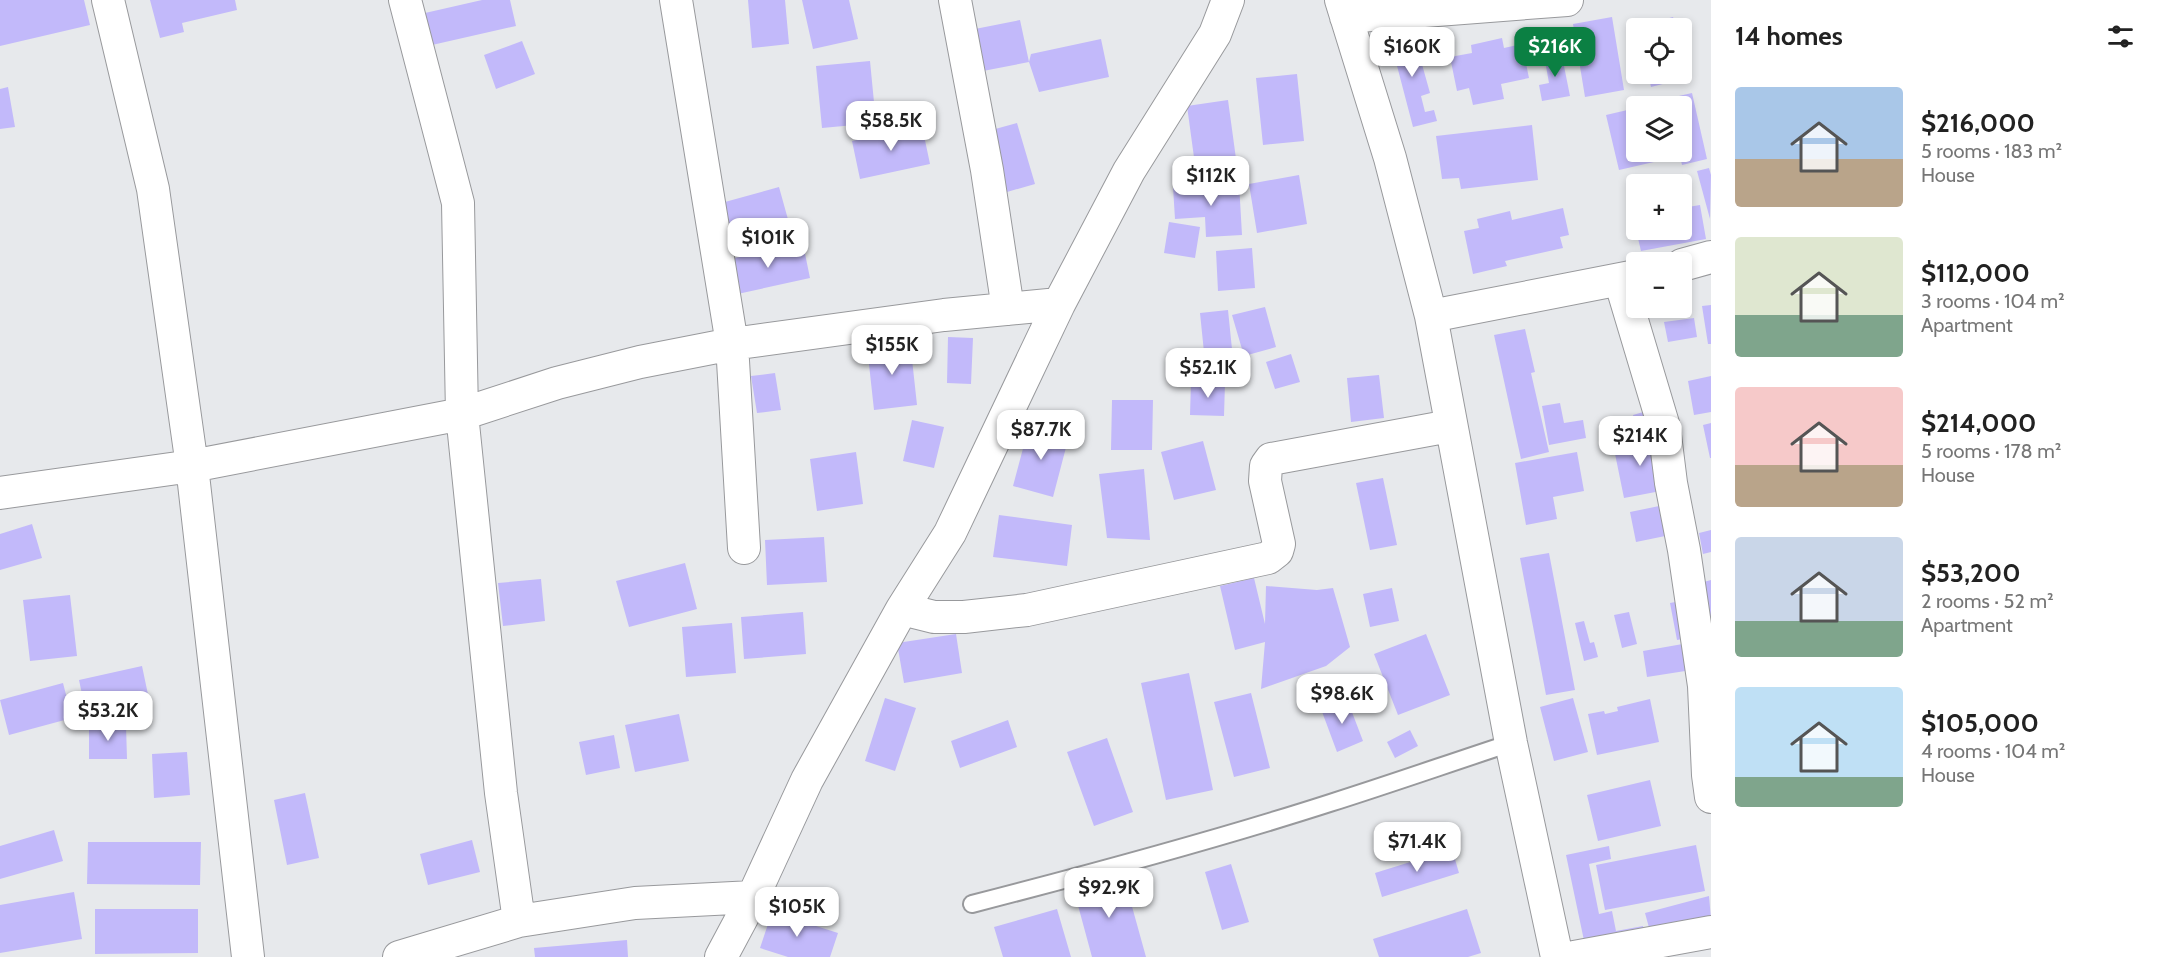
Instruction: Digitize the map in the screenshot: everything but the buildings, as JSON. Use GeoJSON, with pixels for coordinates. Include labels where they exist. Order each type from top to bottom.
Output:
{"type":"FeatureCollection","features":[{"type":"Feature","properties":{"kind":"street"},"geometry":{"type":"LineString","coordinates":[[108,0],[153,189],[192,466],[248,957]]}},
{"type":"Feature","properties":{"kind":"street"},"geometry":{"type":"LineString","coordinates":[[405,0],[458,203],[462,414],[501,793],[519,921]]}},
{"type":"Feature","properties":{"kind":"street"},"geometry":{"type":"LineString","coordinates":[[676,0],[732,344],[744,548]]}},
{"type":"Feature","properties":{"kind":"street"},"geometry":{"type":"LineString","coordinates":[[955,0],[987,170],[1008,309]]}},
{"type":"Feature","properties":{"kind":"street"},"geometry":{"type":"LineString","coordinates":[[721,957],[753,897],[807,780],[902,609],[950,533],[1059,304],[1129,171],[1215,34],[1228,0]]}},
{"type":"Feature","properties":{"kind":"street"},"geometry":{"type":"LineString","coordinates":[[1557,957],[1511,743],[1431,316],[1389,158],[1343,8],[1567,0]]}},
{"type":"Feature","properties":{"kind":"street"},"geometry":{"type":"LineString","coordinates":[[1692,262],[1711,257]]}},
{"type":"Feature","properties":{"kind":"street"},"geometry":{"type":"LineString","coordinates":[[1431,316],[1626,278]]}},
{"type":"Feature","properties":{"kind":"street"},"geometry":{"type":"LineString","coordinates":[[0,493],[192,466],[462,414],[557,383],[640,362],[732,344],[944,315],[1059,304]]}},
{"type":"Feature","properties":{"kind":"street"},"geometry":{"type":"LineString","coordinates":[[1638,318],[1664,427],[1671,483],[1684,550],[1704,686],[1711,797]]}},
{"type":"Feature","properties":{"kind":"street"},"geometry":{"type":"LineString","coordinates":[[902,609],[934,617],[964,617],[1027,610],[1268,558],[1277,551],[1279,544],[1265,481],[1266,466],[1271,459],[1450,426]]}},
{"type":"Feature","properties":{"kind":"street"},"geometry":{"type":"LineString","coordinates":[[399,957],[519,921],[635,903],[753,897]]}},
{"type":"Feature","properties":{"kind":"street"},"geometry":{"type":"LineString","coordinates":[[1574,957],[1711,932]]}},
{"type":"Feature","properties":{"kind":"lane"},"geometry":{"type":"LineString","coordinates":[[972,904],[1230,833],[1330,803],[1511,743]]}}]}
